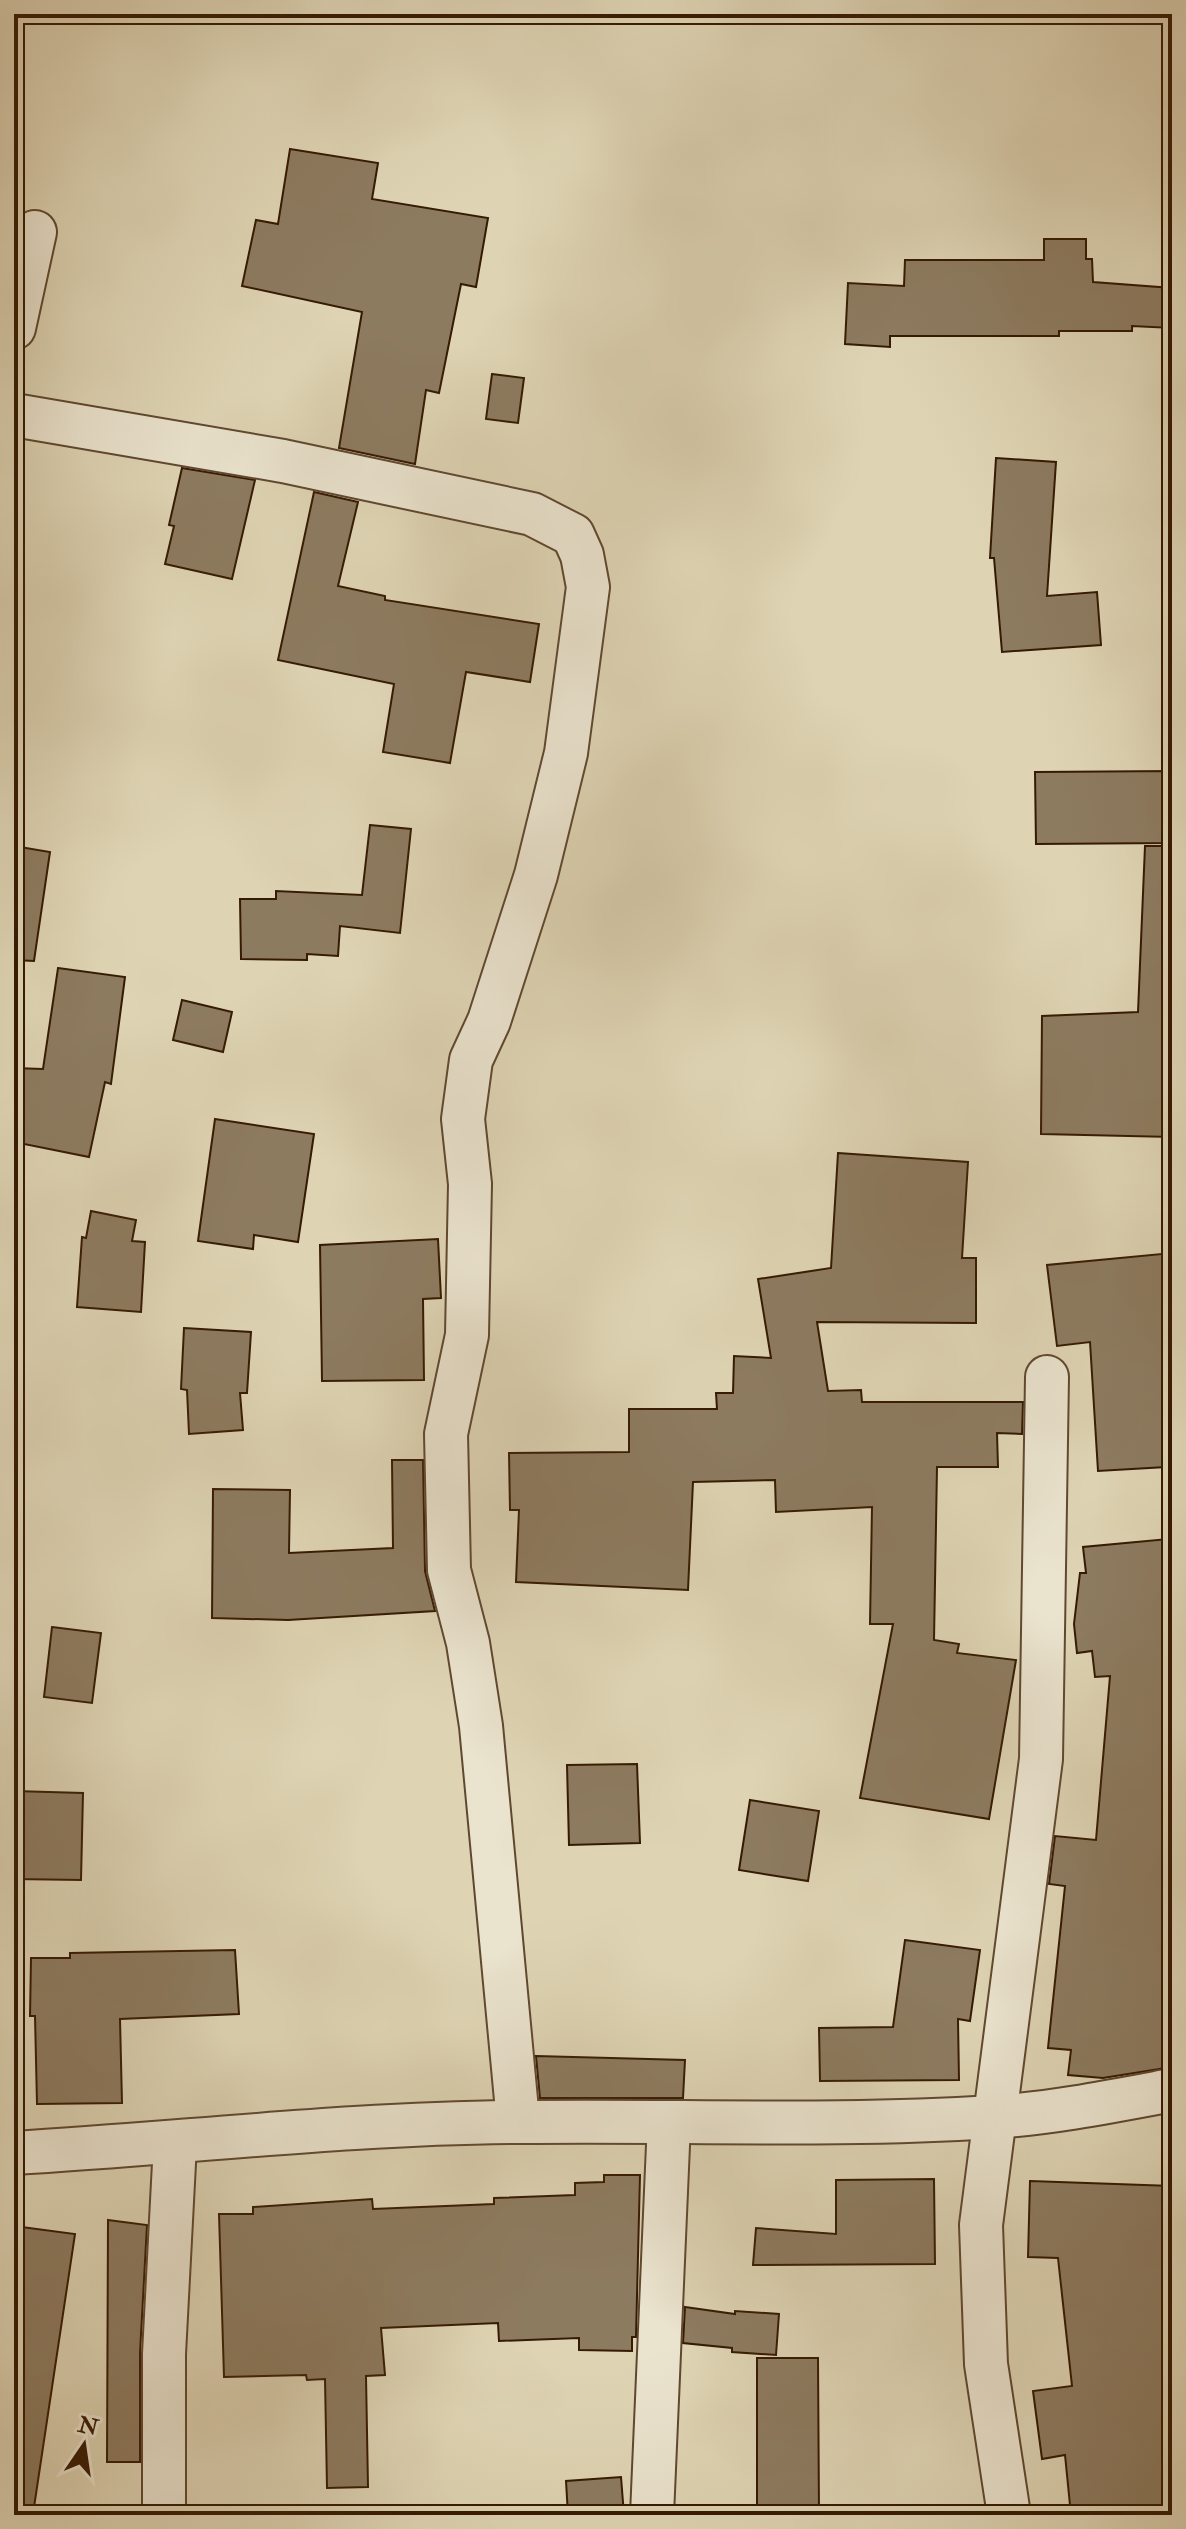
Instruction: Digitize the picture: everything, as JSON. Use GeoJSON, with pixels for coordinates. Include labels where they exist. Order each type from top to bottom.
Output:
{"type":"FeatureCollection","features":[{"type":"Feature","properties":{"kind":"street"},"geometry":{"type":"LineString","coordinates":[[14,328],[35,232]]}},
{"type":"Feature","properties":{"kind":"street"},"geometry":{"type":"LineString","coordinates":[[14,415],[283,461],[532,514],[573,535],[582,555],[588,587],[566,753],[536,875],[489,1021],[471,1060],[463,1119],[470,1184],[467,1335],[446,1434],[449,1570],[468,1643],[481,1726],[518,2121]]}},
{"type":"Feature","properties":{"kind":"street"},"geometry":{"type":"LineString","coordinates":[[1009,2515],[986,2364],[981,2225],[1041,1759],[1047,1377]]}},
{"type":"Feature","properties":{"kind":"street"},"geometry":{"type":"LineString","coordinates":[[14,2153],[175,2144],[278,2133],[518,2121],[843,2123],[995,2117],[1077,2107],[1172,2090]]}},
{"type":"Feature","properties":{"kind":"street"},"geometry":{"type":"LineString","coordinates":[[652,2515],[669,2122]]}},
{"type":"Feature","properties":{"kind":"street"},"geometry":{"type":"LineString","coordinates":[[164,2515],[164,2354],[175,2144]]}},
{"type":"Feature","properties":{"kind":"building"},"geometry":{"type":"Polygon","coordinates":[[[290,149],[378,163],[372,199],[488,218],[476,287],[461,284],[439,393],[426,390],[415,464],[339,448],[362,312],[242,286],[256,220],[278,224],[290,149]]]}},
{"type":"Feature","properties":{"kind":"building"},"geometry":{"type":"Polygon","coordinates":[[[1044,239],[1086,239],[1086,259],[1092,259],[1093,282],[1172,288],[1172,328],[1132,326],[1132,331],[1059,331],[1059,336],[890,336],[890,347],[845,344],[848,283],[904,286],[905,260],[1044,260],[1044,239]]]}},
{"type":"Feature","properties":{"kind":"building"},"geometry":{"type":"Polygon","coordinates":[[[492,374],[524,378],[518,423],[486,419],[492,374]]]}},
{"type":"Feature","properties":{"kind":"building"},"geometry":{"type":"Polygon","coordinates":[[[996,458],[1056,462],[1047,596],[1097,592],[1101,645],[1002,652],[994,558],[990,558],[996,458]]]}},
{"type":"Feature","properties":{"kind":"building"},"geometry":{"type":"Polygon","coordinates":[[[182,468],[255,480],[232,579],[165,564],[174,526],[169,525],[182,468]]]}},
{"type":"Feature","properties":{"kind":"building"},"geometry":{"type":"Polygon","coordinates":[[[314,492],[358,502],[338,586],[385,596],[385,600],[539,624],[530,682],[466,672],[450,763],[383,752],[394,684],[278,660],[314,492]]]}},
{"type":"Feature","properties":{"kind":"building"},"geometry":{"type":"Polygon","coordinates":[[[1172,771],[1172,843],[1036,844],[1035,772],[1172,771]]]}},
{"type":"Feature","properties":{"kind":"building"},"geometry":{"type":"Polygon","coordinates":[[[370,825],[411,829],[400,933],[340,926],[338,956],[307,954],[307,960],[241,959],[240,899],[276,899],[276,891],[362,895],[370,825]]]}},
{"type":"Feature","properties":{"kind":"building"},"geometry":{"type":"Polygon","coordinates":[[[14,846],[50,852],[34,961],[14,960],[14,846]]]}},
{"type":"Feature","properties":{"kind":"building"},"geometry":{"type":"Polygon","coordinates":[[[1145,846],[1172,846],[1172,1137],[1041,1134],[1042,1016],[1138,1012],[1145,846]]]}},
{"type":"Feature","properties":{"kind":"building"},"geometry":{"type":"Polygon","coordinates":[[[58,968],[125,977],[111,1084],[105,1082],[89,1157],[14,1142],[14,1068],[43,1069],[58,968]]]}},
{"type":"Feature","properties":{"kind":"building"},"geometry":{"type":"Polygon","coordinates":[[[182,1000],[232,1012],[223,1052],[173,1040],[182,1000]]]}},
{"type":"Feature","properties":{"kind":"building"},"geometry":{"type":"Polygon","coordinates":[[[215,1119],[314,1134],[298,1242],[254,1235],[253,1249],[198,1241],[215,1119]]]}},
{"type":"Feature","properties":{"kind":"building"},"geometry":{"type":"Polygon","coordinates":[[[838,1153],[968,1162],[962,1258],[976,1258],[976,1323],[817,1322],[828,1391],[861,1390],[862,1402],[1023,1402],[1022,1434],[997,1433],[998,1467],[937,1467],[934,1640],[959,1644],[957,1653],[1016,1660],[989,1819],[860,1798],[893,1624],[870,1624],[872,1507],[776,1512],[775,1480],[693,1482],[688,1590],[516,1582],[519,1510],[510,1510],[509,1453],[629,1452],[629,1409],[717,1409],[716,1393],[733,1393],[734,1356],[771,1358],[758,1279],[831,1268],[838,1153]]]}},
{"type":"Feature","properties":{"kind":"building"},"geometry":{"type":"Polygon","coordinates":[[[91,1211],[136,1220],[132,1241],[145,1242],[141,1312],[77,1307],[82,1237],[86,1238],[91,1211]]]}},
{"type":"Feature","properties":{"kind":"building"},"geometry":{"type":"Polygon","coordinates":[[[438,1239],[441,1298],[423,1299],[424,1380],[322,1381],[320,1245],[438,1239]]]}},
{"type":"Feature","properties":{"kind":"building"},"geometry":{"type":"Polygon","coordinates":[[[1172,1253],[1172,1377],[1162,1378],[1166,1467],[1098,1471],[1090,1342],[1057,1346],[1047,1265],[1172,1253]]]}},
{"type":"Feature","properties":{"kind":"building"},"geometry":{"type":"Polygon","coordinates":[[[184,1328],[251,1332],[247,1393],[240,1393],[243,1430],[189,1434],[187,1390],[181,1389],[184,1328]]]}},
{"type":"Feature","properties":{"kind":"building"},"geometry":{"type":"Polygon","coordinates":[[[392,1460],[423,1460],[425,1571],[435,1611],[288,1620],[212,1618],[213,1489],[290,1490],[289,1553],[393,1548],[392,1460]]]}},
{"type":"Feature","properties":{"kind":"building"},"geometry":{"type":"Polygon","coordinates":[[[1168,1539],[1172,1588],[1172,1796],[1168,1848],[1172,1849],[1168,1915],[1172,1915],[1172,2067],[1103,2078],[1068,2075],[1071,2050],[1048,2048],[1065,1886],[1049,1884],[1055,1836],[1096,1840],[1110,1676],[1095,1677],[1092,1651],[1077,1653],[1074,1624],[1080,1573],[1086,1573],[1083,1547],[1168,1539]]]}},
{"type":"Feature","properties":{"kind":"building"},"geometry":{"type":"Polygon","coordinates":[[[52,1627],[101,1633],[92,1703],[44,1697],[52,1627]]]}},
{"type":"Feature","properties":{"kind":"building"},"geometry":{"type":"Polygon","coordinates":[[[637,1764],[640,1843],[569,1845],[567,1765],[637,1764]]]}},
{"type":"Feature","properties":{"kind":"building"},"geometry":{"type":"Polygon","coordinates":[[[14,1791],[83,1793],[81,1880],[14,1879],[14,1791]]]}},
{"type":"Feature","properties":{"kind":"building"},"geometry":{"type":"Polygon","coordinates":[[[750,1800],[819,1811],[808,1881],[739,1870],[750,1800]]]}},
{"type":"Feature","properties":{"kind":"building"},"geometry":{"type":"Polygon","coordinates":[[[905,1940],[980,1950],[970,2021],[958,2019],[959,2080],[820,2081],[819,2028],[893,2027],[905,1940]]]}},
{"type":"Feature","properties":{"kind":"building"},"geometry":{"type":"Polygon","coordinates":[[[235,1950],[239,2014],[120,2019],[122,2103],[37,2104],[35,2016],[30,2016],[31,1958],[70,1958],[70,1953],[235,1950]]]}},
{"type":"Feature","properties":{"kind":"building"},"geometry":{"type":"Polygon","coordinates":[[[536,2056],[685,2060],[683,2098],[540,2098],[536,2056]]]}},
{"type":"Feature","properties":{"kind":"building"},"geometry":{"type":"Polygon","coordinates":[[[604,2175],[640,2175],[636,2337],[632,2337],[632,2351],[579,2350],[579,2338],[499,2341],[498,2323],[381,2328],[385,2375],[366,2376],[368,2487],[327,2488],[325,2379],[307,2380],[306,2375],[224,2377],[219,2214],[253,2214],[253,2207],[372,2199],[373,2209],[494,2204],[494,2198],[575,2195],[575,2183],[604,2182],[604,2175]]]}},
{"type":"Feature","properties":{"kind":"building"},"geometry":{"type":"Polygon","coordinates":[[[934,2179],[935,2264],[753,2265],[756,2228],[836,2234],[836,2180],[934,2179]]]}},
{"type":"Feature","properties":{"kind":"building"},"geometry":{"type":"Polygon","coordinates":[[[1030,2181],[1172,2186],[1172,2515],[1071,2515],[1065,2455],[1042,2459],[1033,2391],[1072,2386],[1058,2258],[1028,2257],[1030,2181]]]}},
{"type":"Feature","properties":{"kind":"building"},"geometry":{"type":"Polygon","coordinates":[[[108,2220],[147,2225],[140,2353],[140,2462],[107,2462],[108,2220]]]}},
{"type":"Feature","properties":{"kind":"building"},"geometry":{"type":"Polygon","coordinates":[[[14,2226],[75,2234],[33,2514],[14,2513],[14,2226]]]}},
{"type":"Feature","properties":{"kind":"building"},"geometry":{"type":"Polygon","coordinates":[[[685,2307],[735,2314],[735,2311],[779,2314],[776,2355],[732,2352],[732,2348],[683,2343],[685,2307]]]}},
{"type":"Feature","properties":{"kind":"building"},"geometry":{"type":"Polygon","coordinates":[[[757,2358],[818,2358],[819,2513],[757,2509],[757,2358]]]}},
{"type":"Feature","properties":{"kind":"building"},"geometry":{"type":"Polygon","coordinates":[[[621,2477],[624,2515],[568,2515],[566,2481],[621,2477]]]}}]}
